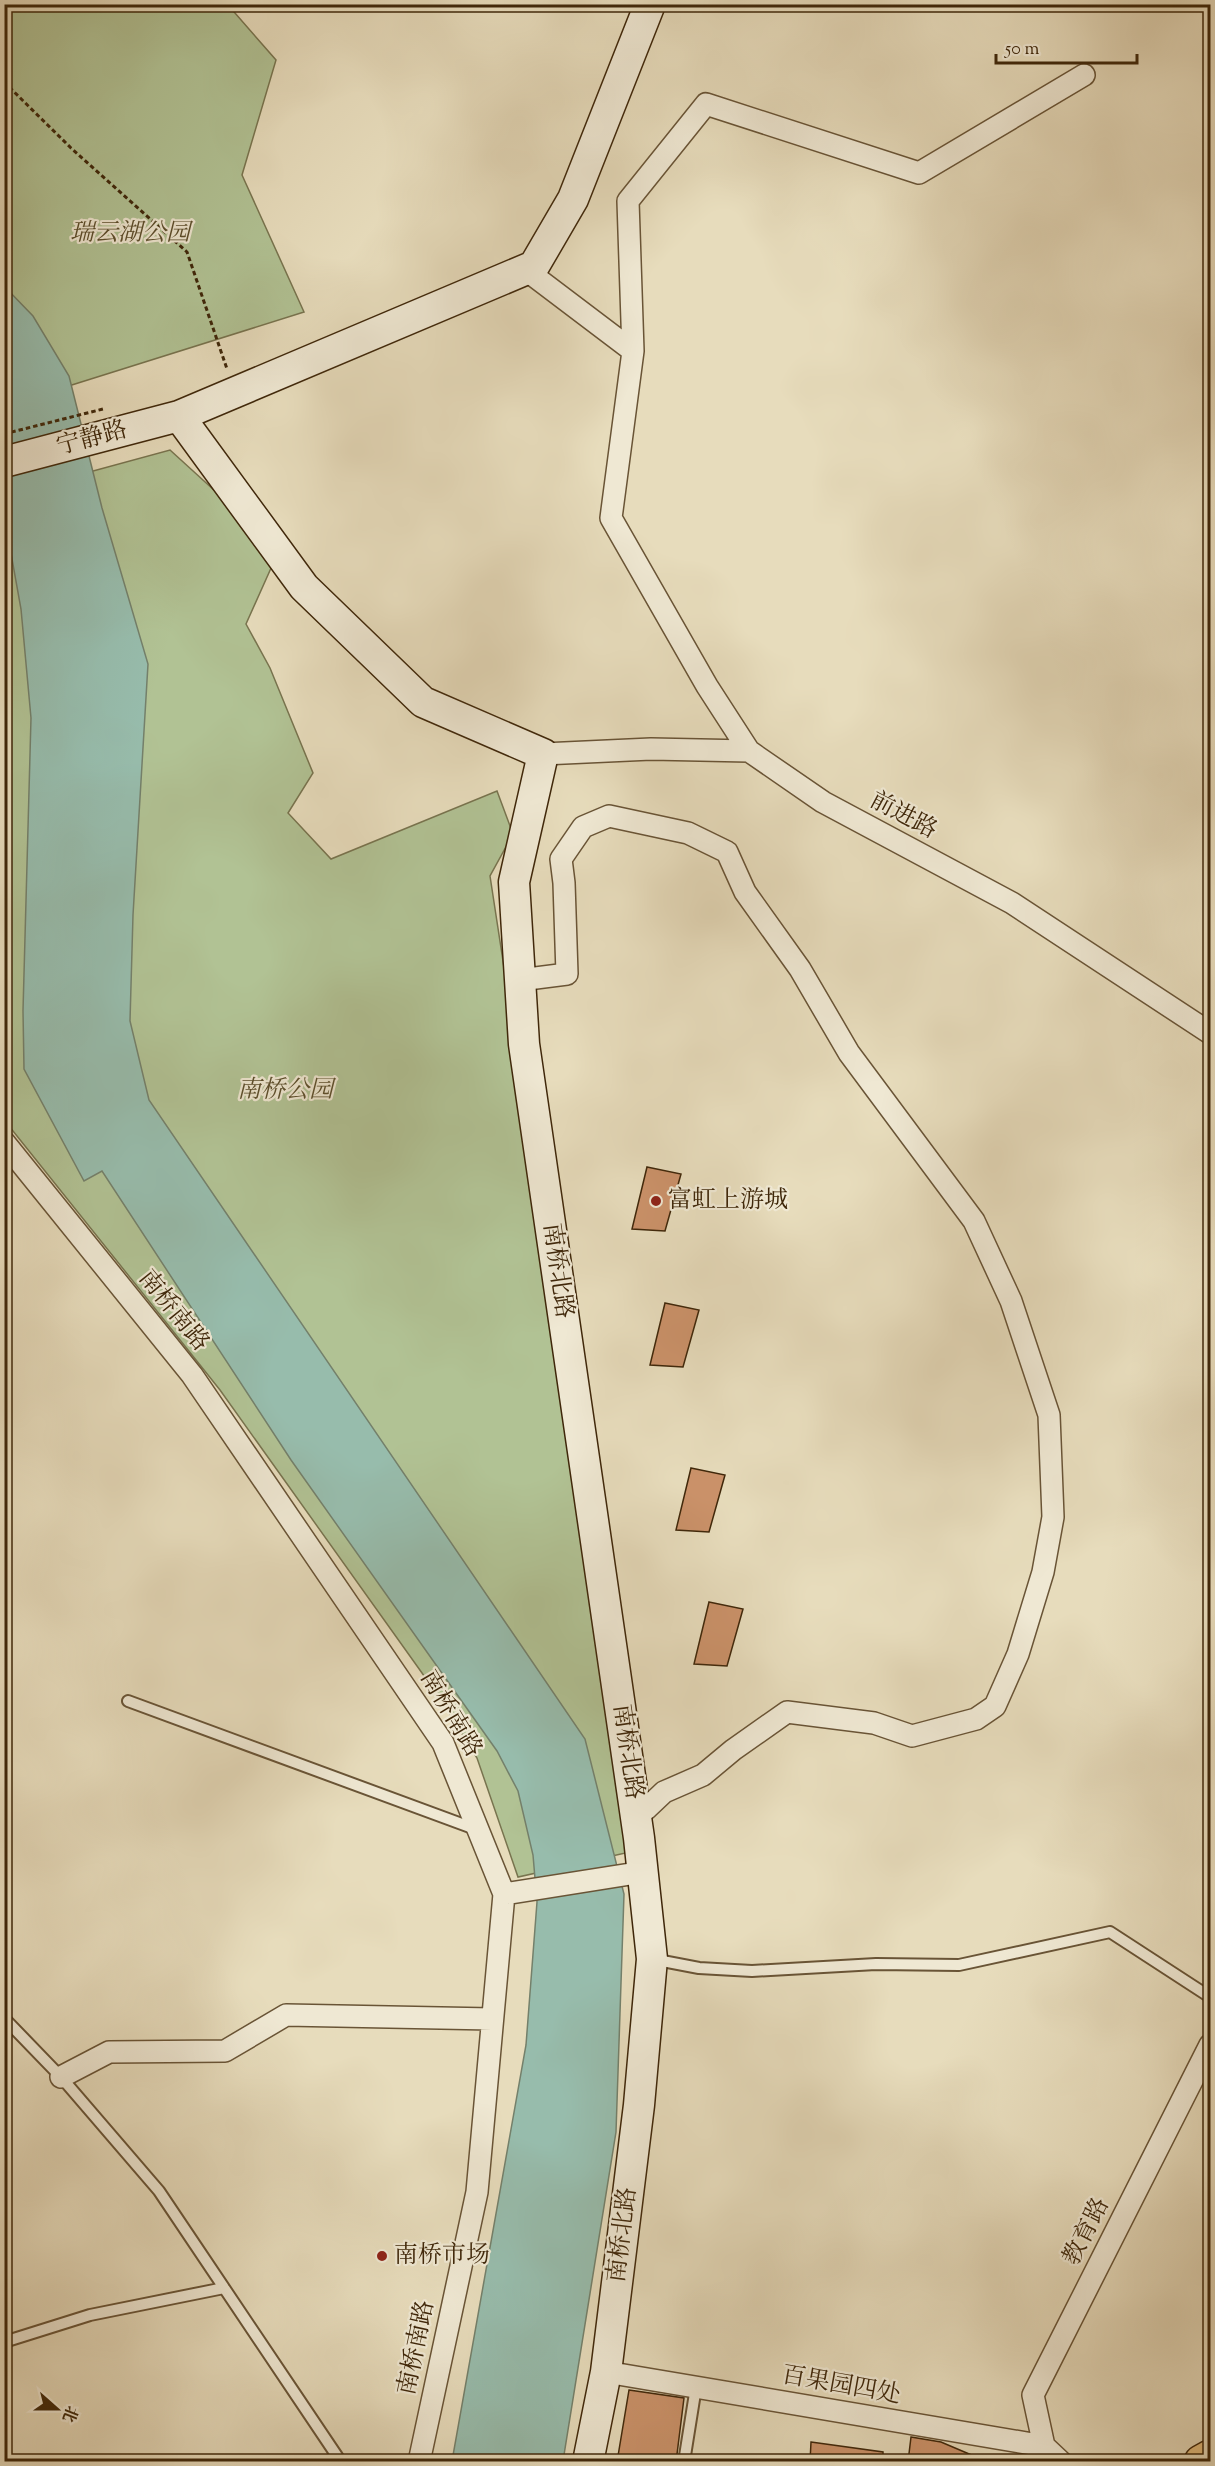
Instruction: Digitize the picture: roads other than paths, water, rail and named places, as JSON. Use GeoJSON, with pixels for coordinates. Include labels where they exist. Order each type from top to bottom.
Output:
{"type":"FeatureCollection","features":[{"type":"Feature","properties":{"kind":"main road"},"geometry":{"type":"LineString","coordinates":[[1201,2462],[1210,2457]]}},
{"type":"Feature","properties":{"kind":"street"},"geometry":{"type":"LineString","coordinates":[[633,351],[526,270],[534,266],[573,199],[650,4]]}},
{"type":"Feature","properties":{"kind":"street"},"geometry":{"type":"LineString","coordinates":[[749,751],[707,686],[611,518],[633,351],[628,201],[706,104],[919,173],[1084,75]]}},
{"type":"Feature","properties":{"kind":"street","name":"宁静路"},"geometry":{"type":"LineString","coordinates":[[5,453],[69,431],[179,416],[526,270]]}},
{"type":"Feature","properties":{"kind":"street"},"geometry":{"type":"LineString","coordinates":[[179,416],[304,587],[423,702],[543,754],[651,749],[749,751]]}},
{"type":"Feature","properties":{"kind":"street","name":"前进路"},"geometry":{"type":"LineString","coordinates":[[749,751],[823,802],[1012,903],[1210,1032]]}},
{"type":"Feature","properties":{"kind":"street","name":"南桥北路"},"geometry":{"type":"LineString","coordinates":[[543,754],[514,882],[524,1044],[639,1838],[652,1959],[639,2105],[606,2372],[588,2462]]}},
{"type":"Feature","properties":{"kind":"street"},"geometry":{"type":"LineString","coordinates":[[520,980],[567,974],[561,859],[583,827],[609,816],[688,832],[727,852],[745,892],[800,969],[849,1053],[974,1221],[1011,1301],[1049,1415],[1053,1517],[1045,1561],[1018,1654],[995,1706],[976,1719],[912,1736],[874,1723],[787,1712],[733,1750],[703,1775],[664,1792],[646,1809]]}},
{"type":"Feature","properties":{"kind":"street","name":"南桥南路"},"geometry":{"type":"LineString","coordinates":[[4,1142],[192,1375],[443,1743],[481,1831],[504,1894],[477,2192],[419,2462]]}},
{"type":"Feature","properties":{"kind":"street"},"geometry":{"type":"LineString","coordinates":[[504,1894],[643,1872]]}},
{"type":"Feature","properties":{"kind":"street"},"geometry":{"type":"LineString","coordinates":[[62,2077],[109,2052],[225,2051],[286,2015],[492,2019]]}},
{"type":"Feature","properties":{"kind":"street","name":"教育路"},"geometry":{"type":"LineString","coordinates":[[1044,2446],[1033,2395],[1210,2045]]}},
{"type":"Feature","properties":{"kind":"street","name":"百果园四处"},"geometry":{"type":"LineString","coordinates":[[606,2372],[1044,2446]]}},
{"type":"Feature","properties":{"kind":"street"},"geometry":{"type":"LineString","coordinates":[[1044,2446],[1061,2462]]}},
{"type":"Feature","properties":{"kind":"lane"},"geometry":{"type":"LineString","coordinates":[[128,1701],[481,1831]]}},
{"type":"Feature","properties":{"kind":"lane"},"geometry":{"type":"LineString","coordinates":[[639,1838],[646,1809]]}},
{"type":"Feature","properties":{"kind":"lane"},"geometry":{"type":"LineString","coordinates":[[652,1959],[699,1968],[752,1971],[876,1964],[959,1965],[1110,1932],[1210,1997]]}},
{"type":"Feature","properties":{"kind":"lane"},"geometry":{"type":"LineString","coordinates":[[4,2018],[62,2077],[159,2191],[341,2462]]}},
{"type":"Feature","properties":{"kind":"lane"},"geometry":{"type":"LineString","coordinates":[[4,2342],[90,2315],[224,2288]]}},
{"type":"Feature","properties":{"kind":"lane"},"geometry":{"type":"LineString","coordinates":[[684,2462],[696,2387]]}},
{"type":"Feature","properties":{"kind":"place","name":"富虹上游城"},"geometry":{"type":"Point","coordinates":[656,1201]}},
{"type":"Feature","properties":{"kind":"place","name":"南桥市场"},"geometry":{"type":"Point","coordinates":[382,2256]}},
{"type":"Feature","properties":{"kind":"park label","name":"瑞云湖公园"},"geometry":{"type":"Point","coordinates":[130,234]}},
{"type":"Feature","properties":{"kind":"park label","name":"南桥公园"},"geometry":{"type":"Point","coordinates":[285,1091]}}]}
